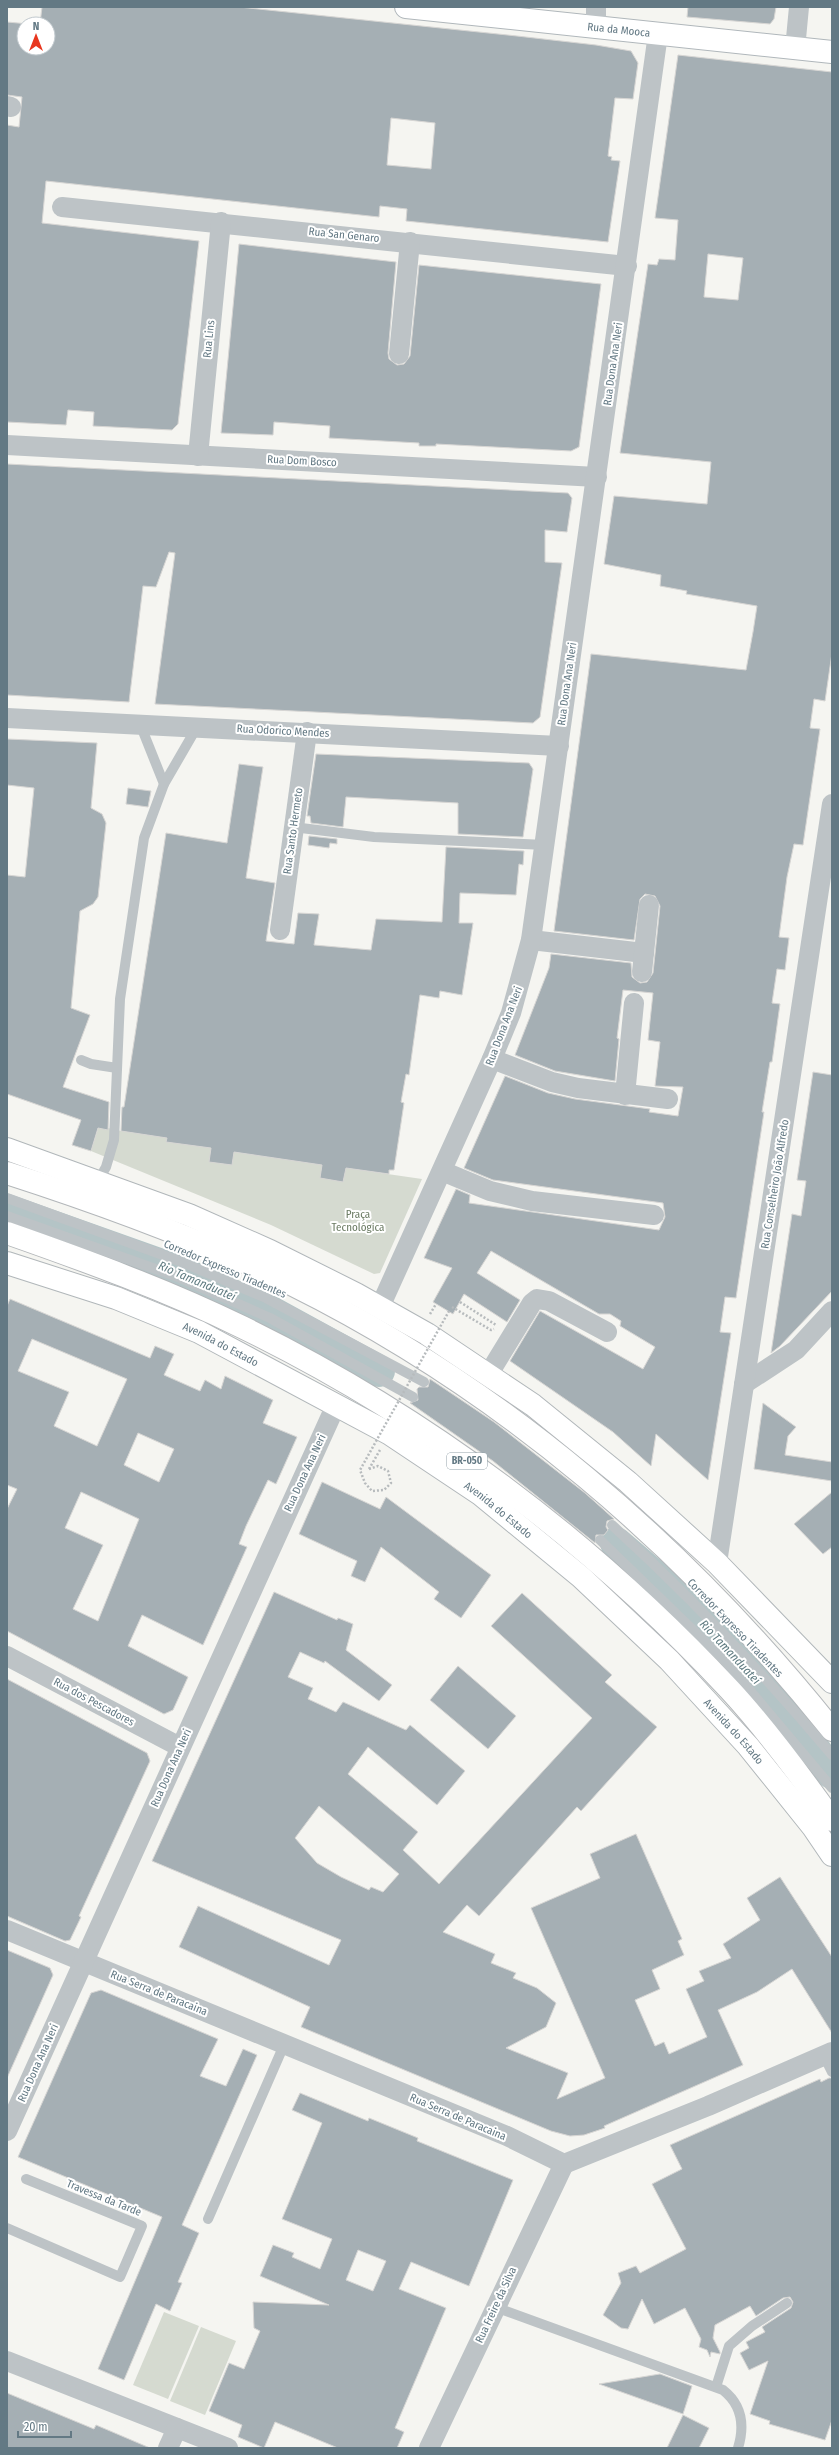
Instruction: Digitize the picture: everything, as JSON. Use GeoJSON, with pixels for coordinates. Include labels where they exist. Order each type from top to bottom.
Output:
{"type":"FeatureCollection","features":[{"type":"Feature","properties":{"kind":"main road","name":"Rua da Mooca"},"geometry":{"type":"LineString","coordinates":[[406,7],[596,17],[658,34],[832,52]]}},
{"type":"Feature","properties":{"kind":"main road"},"geometry":{"type":"LineString","coordinates":[[7,1149],[98,1180],[189,1215],[270,1251],[380,1307],[427,1334],[533,1405],[628,1482],[717,1563],[832,1682]]}},
{"type":"Feature","properties":{"kind":"main road"},"geometry":{"type":"LineString","coordinates":[[7,1173],[86,1199],[156,1225],[290,1283],[347,1314],[492,1404],[630,1513],[685,1565],[751,1634],[832,1730]]}},
{"type":"Feature","properties":{"kind":"main road","name":"Avenida do Estado"},"geometry":{"type":"LineString","coordinates":[[7,1233],[97,1264],[243,1327],[296,1355],[431,1435],[510,1492],[605,1568],[730,1690],[801,1776],[832,1820]]}},
{"type":"Feature","properties":{"kind":"main road","name":"Avenida do Estado"},"geometry":{"type":"LineString","coordinates":[[7,1262],[116,1298],[199,1332],[390,1434],[480,1494],[581,1577],[669,1660],[748,1746],[813,1827],[832,1855]]}},
{"type":"Feature","properties":{"kind":"street"},"geometry":{"type":"LineString","coordinates":[[795,49],[799,7]]}},
{"type":"Feature","properties":{"kind":"street","name":"Rua Dona Ana Neri"},"geometry":{"type":"LineString","coordinates":[[380,1307],[492,1059],[511,1013],[531,940],[627,266],[658,34]]}},
{"type":"Feature","properties":{"kind":"street","name":"Rua San Genaro"},"geometry":{"type":"LineString","coordinates":[[62,207],[221,222],[627,266]]}},
{"type":"Feature","properties":{"kind":"street","name":"Rua Lins"},"geometry":{"type":"LineString","coordinates":[[198,456],[221,222]]}},
{"type":"Feature","properties":{"kind":"street"},"geometry":{"type":"LineString","coordinates":[[399,354],[410,242]]}},
{"type":"Feature","properties":{"kind":"street","name":"Rua Dom Bosco"},"geometry":{"type":"LineString","coordinates":[[7,445],[597,477]]}},
{"type":"Feature","properties":{"kind":"street","name":"Rua Odorico Mendes"},"geometry":{"type":"LineString","coordinates":[[7,718],[307,732],[559,746]]}},
{"type":"Feature","properties":{"kind":"street","name":"Rua Santo Hermeto"},"geometry":{"type":"LineString","coordinates":[[280,930],[307,732]]}},
{"type":"Feature","properties":{"kind":"street","name":"Rua Conselheiro João Alfredo"},"geometry":{"type":"LineString","coordinates":[[717,1563],[744,1384],[826,882],[832,804]]}},
{"type":"Feature","properties":{"kind":"street"},"geometry":{"type":"LineString","coordinates":[[531,940],[643,962],[649,905]]}},
{"type":"Feature","properties":{"kind":"street"},"geometry":{"type":"LineString","coordinates":[[625,1095],[634,1003]]}},
{"type":"Feature","properties":{"kind":"street"},"geometry":{"type":"LineString","coordinates":[[492,1059],[552,1082],[578,1088],[625,1095],[668,1099]]}},
{"type":"Feature","properties":{"kind":"street"},"geometry":{"type":"LineString","coordinates":[[442,1171],[490,1191],[532,1201],[654,1215]]}},
{"type":"Feature","properties":{"kind":"street"},"geometry":{"type":"LineString","coordinates":[[488,1375],[532,1303],[537,1299],[549,1301],[607,1332]]}},
{"type":"Feature","properties":{"kind":"street"},"geometry":{"type":"LineString","coordinates":[[744,1384],[796,1350],[832,1311]]}},
{"type":"Feature","properties":{"kind":"street","name":"Rua Dona Ana Neri"},"geometry":{"type":"LineString","coordinates":[[7,2131],[336,1405]]}},
{"type":"Feature","properties":{"kind":"street","name":"Rua dos Pescadores"},"geometry":{"type":"LineString","coordinates":[[7,1656],[180,1747]]}},
{"type":"Feature","properties":{"kind":"street","name":"Rua Serra de Paracaina"},"geometry":{"type":"LineString","coordinates":[[7,1930],[507,2136],[564,2164]]}},
{"type":"Feature","properties":{"kind":"street"},"geometry":{"type":"LineString","coordinates":[[564,2164],[708,2106],[829,2060]]}},
{"type":"Feature","properties":{"kind":"street","name":"Rua Freire da Silva"},"geometry":{"type":"LineString","coordinates":[[429,2448],[564,2164]]}},
{"type":"Feature","properties":{"kind":"street"},"geometry":{"type":"LineString","coordinates":[[7,2361],[228,2448]]}},
{"type":"Feature","properties":{"kind":"street"},"geometry":{"type":"LineString","coordinates":[[168,2448],[177,2428]]}},
{"type":"Feature","properties":{"kind":"lane"},"geometry":{"type":"LineString","coordinates":[[140,724],[164,784]]}},
{"type":"Feature","properties":{"kind":"lane"},"geometry":{"type":"LineString","coordinates":[[98,1180],[106,1167],[114,1140],[120,999],[142,850],[164,784],[197,727]]}},
{"type":"Feature","properties":{"kind":"lane"},"geometry":{"type":"LineString","coordinates":[[293,826],[374,837],[545,845]]}},
{"type":"Feature","properties":{"kind":"lane"},"geometry":{"type":"LineString","coordinates":[[81,1060],[116,1068]]}},
{"type":"Feature","properties":{"kind":"lane","name":"Corredor Expresso Tiradentes"},"geometry":{"type":"LineString","coordinates":[[7,1198],[176,1259],[266,1298],[424,1382]]}},
{"type":"Feature","properties":{"kind":"lane"},"geometry":{"type":"LineString","coordinates":[[7,1216],[178,1277],[270,1318],[413,1397]]}},
{"type":"Feature","properties":{"kind":"lane","name":"Corredor Expresso Tiradentes"},"geometry":{"type":"LineString","coordinates":[[612,1525],[666,1574],[769,1681],[832,1755]]}},
{"type":"Feature","properties":{"kind":"lane"},"geometry":{"type":"LineString","coordinates":[[600,1540],[725,1661],[832,1788]]}},
{"type":"Feature","properties":{"kind":"lane"},"geometry":{"type":"LineString","coordinates":[[208,2219],[284,2045]]}},
{"type":"Feature","properties":{"kind":"lane","name":"Travessa da Tarde"},"geometry":{"type":"LineString","coordinates":[[7,2228],[120,2277],[142,2226],[26,2179]]}},
{"type":"Feature","properties":{"kind":"lane"},"geometry":{"type":"LineString","coordinates":[[716,2387],[729,2346],[752,2326],[787,2303]]}},
{"type":"Feature","properties":{"kind":"lane"},"geometry":{"type":"LineString","coordinates":[[495,2307],[716,2387],[732,2397],[739,2408],[742,2424],[738,2448]]}},
{"type":"Feature","properties":{"kind":"path"},"geometry":{"type":"LineString","coordinates":[[460,1302],[494,1322]]}},
{"type":"Feature","properties":{"kind":"path"},"geometry":{"type":"LineString","coordinates":[[452,1307],[491,1330]]}},
{"type":"Feature","properties":{"kind":"path"},"geometry":{"type":"LineString","coordinates":[[369,1469],[378,1466],[388,1471],[391,1482],[384,1490],[372,1491],[365,1483],[360,1470],[449,1311]]}},
{"type":"Feature","properties":{"kind":"green space","name":"Praça Tecnológica"},"geometry":{"type":"Polygon","coordinates":[[[99,1126],[167,1138],[166,1142],[211,1148],[209,1162],[232,1165],[234,1152],[322,1165],[320,1178],[343,1182],[346,1168],[422,1179],[380,1273],[374,1274],[271,1225],[91,1151],[99,1126]]]}},
{"type":"Feature","properties":{"kind":"green space"},"geometry":{"type":"Polygon","coordinates":[[[164,2312],[199,2326],[168,2399],[133,2385],[164,2312]]]}},
{"type":"Feature","properties":{"kind":"green space"},"geometry":{"type":"Polygon","coordinates":[[[201,2327],[236,2341],[205,2415],[170,2401],[201,2327]]]}},
{"type":"Feature","properties":{"kind":"building"},"geometry":{"type":"Polygon","coordinates":[[[42,7],[239,7],[517,36],[596,45],[631,51],[638,63],[633,99],[615,98],[608,156],[612,157],[611,160],[620,161],[608,242],[406,221],[407,209],[380,206],[379,217],[46,181],[42,223],[199,241],[178,424],[172,430],[93,426],[94,412],[68,410],[66,425],[7,422],[7,125],[19,127],[22,97],[7,95],[7,22],[16,23],[16,56],[56,56],[56,16],[41,16],[42,7]],[[391,118],[387,165],[431,169],[435,123],[391,118]]]}},
{"type":"Feature","properties":{"kind":"building"},"geometry":{"type":"Polygon","coordinates":[[[688,7],[776,7],[774,19],[770,24],[687,17],[688,7]]]}},
{"type":"Feature","properties":{"kind":"building"},"geometry":{"type":"Polygon","coordinates":[[[678,55],[832,72],[832,653],[825,701],[814,699],[810,728],[820,729],[803,845],[794,844],[787,877],[779,937],[789,938],[785,970],[777,969],[772,1003],[780,1004],[772,1062],[770,1062],[762,1112],[764,1112],[736,1298],[725,1297],[720,1332],[731,1333],[708,1480],[656,1434],[651,1466],[613,1432],[510,1361],[540,1311],[643,1369],[655,1347],[620,1326],[621,1321],[610,1314],[599,1314],[491,1251],[477,1273],[520,1300],[507,1322],[464,1294],[453,1314],[433,1302],[452,1268],[424,1258],[456,1189],[470,1195],[469,1203],[659,1230],[665,1217],[663,1203],[493,1180],[464,1168],[505,1076],[548,1093],[575,1099],[650,1109],[649,1112],[678,1116],[683,1087],[655,1086],[660,1042],[648,1040],[653,993],[623,990],[617,1038],[619,1039],[615,1081],[555,1071],[515,1055],[549,968],[551,954],[631,963],[632,977],[640,983],[647,982],[653,973],[660,906],[655,896],[645,894],[640,899],[634,940],[554,931],[591,654],[746,670],[753,632],[757,606],[686,594],[687,591],[660,586],[661,575],[604,564],[614,496],[707,504],[711,462],[620,453],[648,264],[657,265],[659,259],[675,260],[678,220],[655,218],[678,55]],[[708,254],[704,297],[738,300],[743,258],[708,254]]]}},
{"type":"Feature","properties":{"kind":"building"},"geometry":{"type":"Polygon","coordinates":[[[239,244],[396,262],[388,353],[389,359],[397,365],[404,364],[410,356],[419,265],[601,284],[579,447],[571,451],[436,444],[436,446],[419,446],[419,443],[329,438],[330,426],[274,422],[273,435],[221,433],[239,244]]]}},
{"type":"Feature","properties":{"kind":"building"},"geometry":{"type":"Polygon","coordinates":[[[7,464],[568,493],[572,498],[567,532],[545,530],[545,562],[562,563],[540,717],[533,723],[155,704],[175,553],[169,552],[156,587],[143,586],[129,702],[7,695],[7,464]]]}},
{"type":"Feature","properties":{"kind":"building"},"geometry":{"type":"Polygon","coordinates":[[[7,739],[97,743],[91,808],[102,814],[106,823],[98,897],[93,904],[80,911],[71,1008],[90,1015],[63,1087],[109,1102],[108,1130],[98,1128],[91,1151],[72,1145],[81,1120],[7,1094],[7,875],[25,877],[34,788],[7,785],[7,739]]]}},
{"type":"Feature","properties":{"kind":"building"},"geometry":{"type":"Polygon","coordinates":[[[316,754],[529,763],[533,769],[523,837],[458,834],[458,803],[346,797],[343,827],[311,823],[310,816],[307,816],[316,754]]]}},
{"type":"Feature","properties":{"kind":"building"},"geometry":{"type":"Polygon","coordinates":[[[239,764],[263,767],[246,878],[275,883],[266,941],[294,944],[298,913],[319,914],[314,945],[371,950],[376,919],[442,922],[446,847],[524,851],[523,865],[519,864],[516,895],[460,893],[459,923],[473,923],[462,995],[440,991],[439,998],[420,995],[409,1075],[406,1074],[401,1102],[404,1103],[394,1170],[389,1170],[389,1174],[346,1168],[343,1182],[320,1178],[322,1165],[234,1152],[232,1165],[209,1162],[211,1148],[166,1142],[167,1138],[121,1131],[122,1107],[124,1107],[166,833],[227,843],[239,764]]]}},
{"type":"Feature","properties":{"kind":"building"},"geometry":{"type":"Polygon","coordinates":[[[128,788],[151,791],[148,807],[126,804],[128,788]]]}},
{"type":"Feature","properties":{"kind":"building"},"geometry":{"type":"Polygon","coordinates":[[[309,836],[337,839],[337,844],[330,843],[329,848],[308,845],[309,836]]]}},
{"type":"Feature","properties":{"kind":"building"},"geometry":{"type":"Polygon","coordinates":[[[813,1072],[832,1075],[832,1291],[780,1346],[771,1353],[792,1214],[801,1216],[806,1181],[797,1180],[813,1072]]]}},
{"type":"Feature","properties":{"kind":"building"},"geometry":{"type":"Polygon","coordinates":[[[10,1299],[150,1358],[155,1346],[174,1354],[164,1375],[200,1391],[205,1380],[221,1389],[225,1376],[273,1400],[263,1423],[297,1437],[276,1484],[268,1480],[246,1526],[239,1544],[247,1547],[203,1645],[142,1615],[128,1646],[188,1677],[173,1710],[164,1714],[7,1631],[7,1509],[17,1489],[7,1485],[7,1306],[10,1299]],[[32,1339],[18,1371],[69,1392],[54,1426],[97,1446],[127,1379],[32,1339]],[[138,1433],[124,1465],[159,1482],[174,1449],[138,1433]],[[81,1492],[65,1528],[103,1545],[73,1609],[98,1621],[139,1519],[81,1492]]]}},
{"type":"Feature","properties":{"kind":"building"},"geometry":{"type":"Polygon","coordinates":[[[430,1379],[494,1422],[585,1493],[614,1519],[607,1521],[606,1527],[608,1530],[604,1535],[596,1535],[595,1543],[493,1461],[410,1403],[418,1400],[417,1389],[419,1387],[428,1387],[430,1379]]]}},
{"type":"Feature","properties":{"kind":"building"},"geometry":{"type":"Polygon","coordinates":[[[763,1403],[796,1427],[788,1436],[785,1455],[832,1462],[832,1481],[754,1469],[763,1403]]]}},
{"type":"Feature","properties":{"kind":"building"},"geometry":{"type":"Polygon","coordinates":[[[322,1482],[380,1509],[386,1497],[491,1575],[461,1618],[434,1599],[439,1592],[381,1547],[365,1582],[351,1576],[357,1561],[299,1534],[322,1482]]]}},
{"type":"Feature","properties":{"kind":"building"},"geometry":{"type":"Polygon","coordinates":[[[832,1492],[832,1547],[823,1554],[794,1524],[832,1492]]]}},
{"type":"Feature","properties":{"kind":"building"},"geometry":{"type":"Polygon","coordinates":[[[274,1592],[337,1620],[338,1618],[353,1624],[346,1650],[392,1685],[379,1701],[325,1661],[324,1663],[300,1652],[288,1677],[313,1688],[308,1699],[336,1712],[343,1702],[406,1730],[410,1725],[465,1771],[437,1805],[368,1747],[348,1774],[418,1832],[403,1850],[439,1884],[592,1718],[491,1626],[522,1593],[612,1675],[605,1682],[657,1727],[581,1811],[577,1807],[479,1916],[467,1905],[443,1932],[495,1954],[491,1963],[516,1973],[513,1978],[537,1988],[556,2003],[546,2027],[506,2048],[568,2073],[557,2099],[605,2078],[531,1908],[600,1878],[590,1854],[636,1834],[682,1939],[678,1941],[684,1955],[652,1970],[660,1989],[635,2000],[655,2046],[664,2042],[669,2054],[707,2037],[686,1989],[704,1981],[699,1971],[731,1958],[723,1944],[760,1920],[747,1898],[780,1877],[832,1957],[832,2033],[792,1969],[757,1992],[718,2010],[743,2065],[604,2126],[605,2128],[584,2135],[570,2136],[551,2131],[301,2027],[310,2007],[179,1947],[198,1906],[329,1965],[341,1940],[152,1861],[274,1592]],[[319,1806],[295,1838],[317,1863],[341,1877],[369,1890],[371,1887],[383,1892],[399,1874],[319,1806]]]}},
{"type":"Feature","properties":{"kind":"building"},"geometry":{"type":"Polygon","coordinates":[[[458,1666],[516,1716],[488,1749],[430,1700],[458,1666]]]}},
{"type":"Feature","properties":{"kind":"building"},"geometry":{"type":"Polygon","coordinates":[[[7,1679],[147,1753],[150,1761],[79,1916],[81,1917],[70,1940],[65,1941],[7,1916],[7,1679]]]}},
{"type":"Feature","properties":{"kind":"building"},"geometry":{"type":"Polygon","coordinates":[[[7,1950],[50,1968],[53,1975],[7,2078],[7,1950]]]}},
{"type":"Feature","properties":{"kind":"building"},"geometry":{"type":"Polygon","coordinates":[[[101,1990],[218,2039],[200,2076],[226,2086],[243,2049],[257,2055],[182,2225],[199,2233],[178,2282],[182,2283],[170,2311],[156,2304],[124,2380],[98,2369],[162,2217],[18,2157],[91,1993],[101,1990]]]}},
{"type":"Feature","properties":{"kind":"building"},"geometry":{"type":"Polygon","coordinates":[[[832,2078],[832,2420],[825,2440],[769,2424],[770,2421],[750,2414],[768,2361],[749,2370],[740,2353],[749,2348],[746,2342],[765,2332],[762,2327],[791,2308],[793,2302],[790,2297],[783,2298],[756,2316],[750,2306],[715,2325],[713,2338],[720,2354],[711,2352],[710,2357],[707,2350],[699,2347],[701,2339],[685,2308],[654,2324],[642,2299],[628,2329],[621,2328],[603,2315],[621,2283],[618,2273],[636,2266],[640,2273],[686,2249],[652,2184],[682,2169],[670,2145],[820,2079],[821,2082],[832,2078]]]}},
{"type":"Feature","properties":{"kind":"building"},"geometry":{"type":"Polygon","coordinates":[[[300,2093],[368,2121],[369,2118],[418,2138],[417,2141],[513,2180],[469,2286],[411,2262],[399,2289],[446,2308],[395,2428],[404,2432],[397,2448],[338,2448],[275,2422],[264,2448],[238,2437],[242,2425],[209,2411],[229,2363],[244,2369],[260,2331],[254,2328],[253,2302],[329,2305],[260,2276],[273,2245],[294,2253],[292,2257],[320,2269],[332,2239],[282,2219],[322,2123],[292,2110],[300,2093]],[[358,2250],[346,2280],[373,2291],[386,2261],[358,2250]]]}},
{"type":"Feature","properties":{"kind":"building"},"geometry":{"type":"Polygon","coordinates":[[[660,2374],[692,2386],[683,2414],[599,2384],[660,2374]]]}},
{"type":"Feature","properties":{"kind":"building"},"geometry":{"type":"Polygon","coordinates":[[[7,2393],[94,2429],[96,2425],[150,2448],[7,2448],[7,2393]]]}},
{"type":"Feature","properties":{"kind":"building"},"geometry":{"type":"Polygon","coordinates":[[[683,2415],[709,2428],[699,2448],[667,2448],[683,2415]]]}},
{"type":"Feature","properties":{"kind":"waterway","name":"Rio Tamanduateí"},"geometry":{"type":"LineString","coordinates":[[7,1210],[176,1270],[273,1313],[379,1371]]}},
{"type":"Feature","properties":{"kind":"waterway","name":"Rio Tamanduateí"},"geometry":{"type":"LineString","coordinates":[[616,1543],[677,1595],[752,1675],[812,1746],[832,1773]]}}]}
